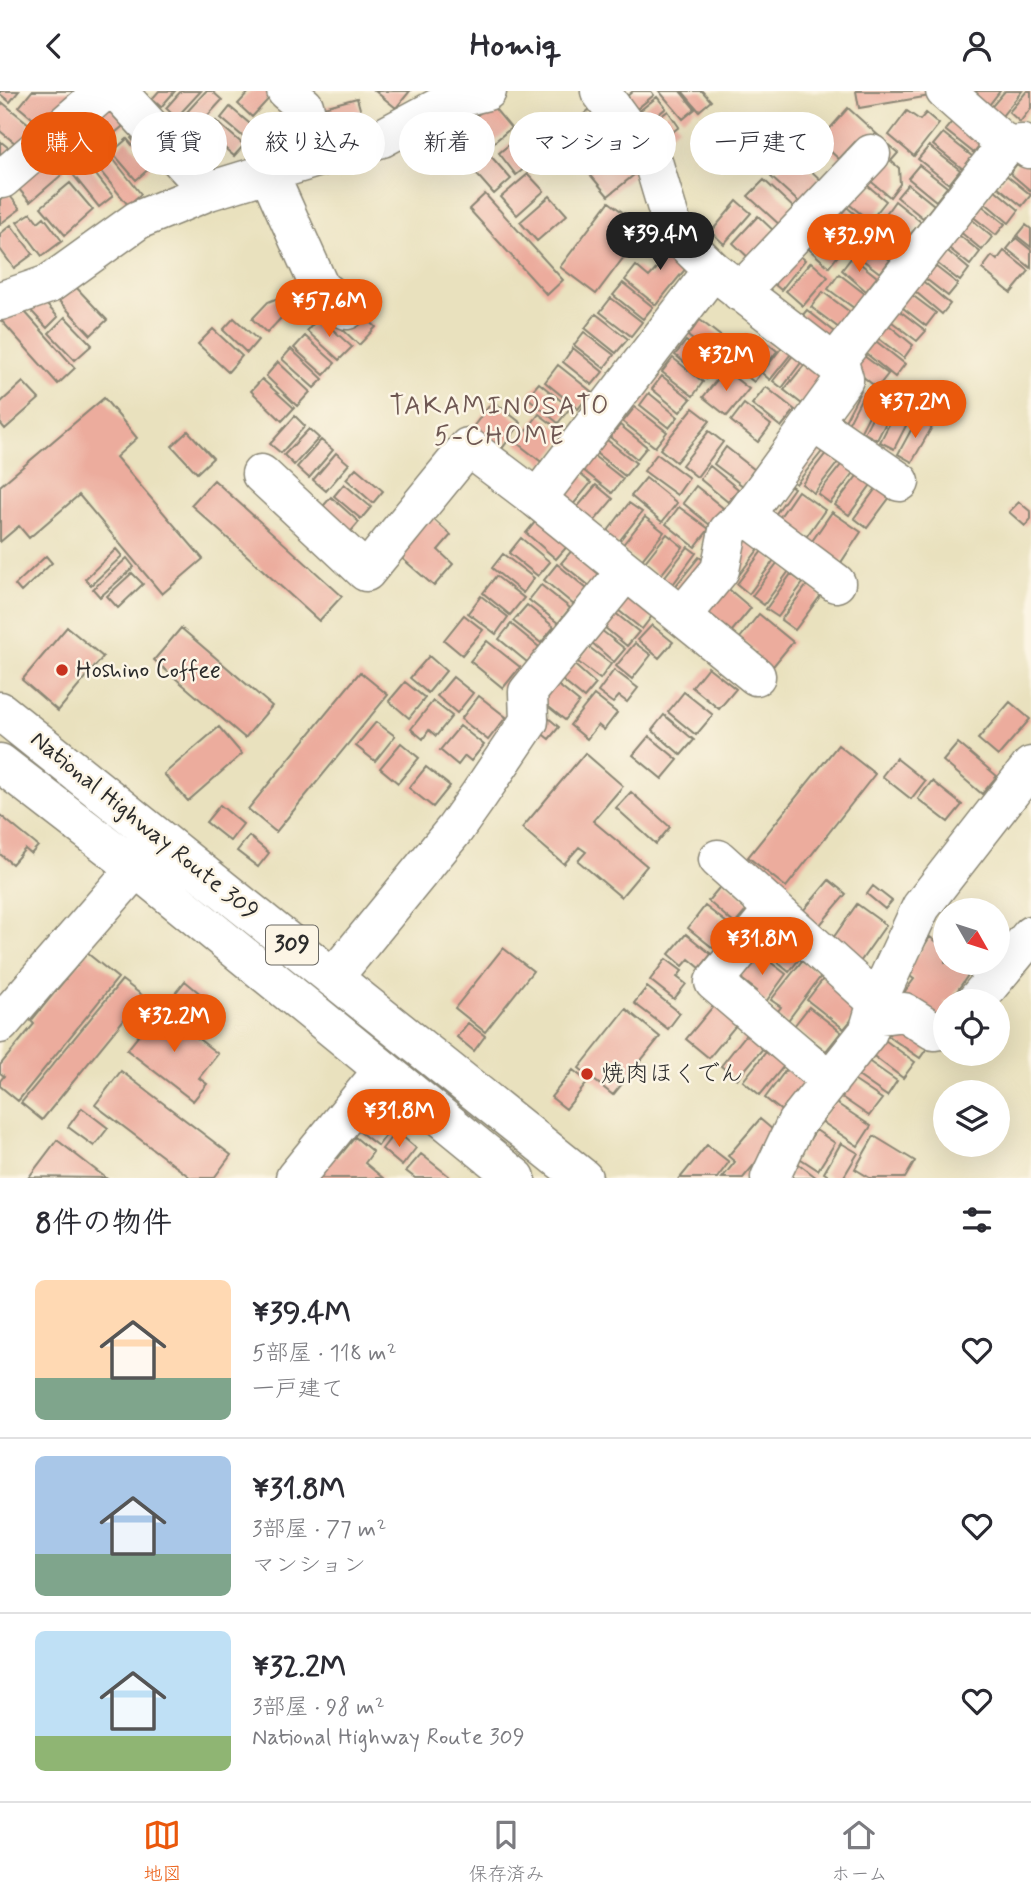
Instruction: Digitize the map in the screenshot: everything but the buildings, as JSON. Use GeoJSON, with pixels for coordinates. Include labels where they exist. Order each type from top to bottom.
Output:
{"type":"FeatureCollection","features":[{"type":"Feature","properties":{"kind":"main road"},"geometry":{"type":"LineString","coordinates":[[2,179],[104,91]]}},
{"type":"Feature","properties":{"kind":"main road"},"geometry":{"type":"LineString","coordinates":[[117,91],[209,191]]}},
{"type":"Feature","properties":{"kind":"main road"},"geometry":{"type":"LineString","coordinates":[[286,91],[304,106],[306,112]]}},
{"type":"Feature","properties":{"kind":"main road"},"geometry":{"type":"LineString","coordinates":[[600,91],[654,165],[674,232],[727,281],[841,369],[844,379],[745,515],[728,531],[720,569],[683,615]]}},
{"type":"Feature","properties":{"kind":"main road"},"geometry":{"type":"LineString","coordinates":[[834,364],[1018,148],[945,91]]}},
{"type":"Feature","properties":{"kind":"main road"},"geometry":{"type":"LineString","coordinates":[[385,136],[462,94]]}},
{"type":"Feature","properties":{"kind":"main road"},"geometry":{"type":"LineString","coordinates":[[537,499],[727,281],[870,154]]}},
{"type":"Feature","properties":{"kind":"main road"},"geometry":{"type":"LineString","coordinates":[[3,294],[50,284],[138,220],[209,191],[259,175]]}},
{"type":"Feature","properties":{"kind":"main road"},"geometry":{"type":"LineString","coordinates":[[269,175],[320,288],[347,310]]}},
{"type":"Feature","properties":{"kind":"main road"},"geometry":{"type":"LineString","coordinates":[[813,422],[900,482]]}},
{"type":"Feature","properties":{"kind":"main road"},"geometry":{"type":"LineString","coordinates":[[261,474],[366,572],[468,447],[683,615],[756,676]]}},
{"type":"Feature","properties":{"kind":"main road"},"geometry":{"type":"LineString","coordinates":[[745,515],[836,583]]}},
{"type":"Feature","properties":{"kind":"main road"},"geometry":{"type":"LineString","coordinates":[[333,978],[455,829],[529,721],[528,692],[626,571]]}},
{"type":"Feature","properties":{"kind":"main road","name":"National Highway Route 309"},"geometry":{"type":"LineString","coordinates":[[0,711],[583,1178]]}},
{"type":"Feature","properties":{"kind":"main road","name":"National Highway Route 309"},"geometry":{"type":"LineString","coordinates":[[0,763],[136,868],[516,1178]]}},
{"type":"Feature","properties":{"kind":"main road"},"geometry":{"type":"LineString","coordinates":[[770,1178],[796,1123],[868,1032],[875,1009],[921,907],[1031,766]]}},
{"type":"Feature","properties":{"kind":"main road"},"geometry":{"type":"LineString","coordinates":[[718,859],[774,909],[875,1009],[904,1012],[933,1030]]}},
{"type":"Feature","properties":{"kind":"main road"},"geometry":{"type":"LineString","coordinates":[[0,1024],[136,868]]}},
{"type":"Feature","properties":{"kind":"main road"},"geometry":{"type":"LineString","coordinates":[[774,909],[714,982],[830,1081]]}},
{"type":"Feature","properties":{"kind":"main road"},"geometry":{"type":"LineString","coordinates":[[986,989],[1031,935]]}},
{"type":"Feature","properties":{"kind":"main road"},"geometry":{"type":"LineString","coordinates":[[295,1178],[383,1070]]}},
{"type":"Feature","properties":{"kind":"place","name":"Hoshino Coffee"},"geometry":{"type":"Point","coordinates":[62,670]}},
{"type":"Feature","properties":{"kind":"place","name":"焼肉ほくでん"},"geometry":{"type":"Point","coordinates":[587,1074]}},
{"type":"Feature","properties":{"kind":"district","name":"TAKAMINOSATO 5-CHOME"},"geometry":{"type":"Point","coordinates":[500,422]}}]}
